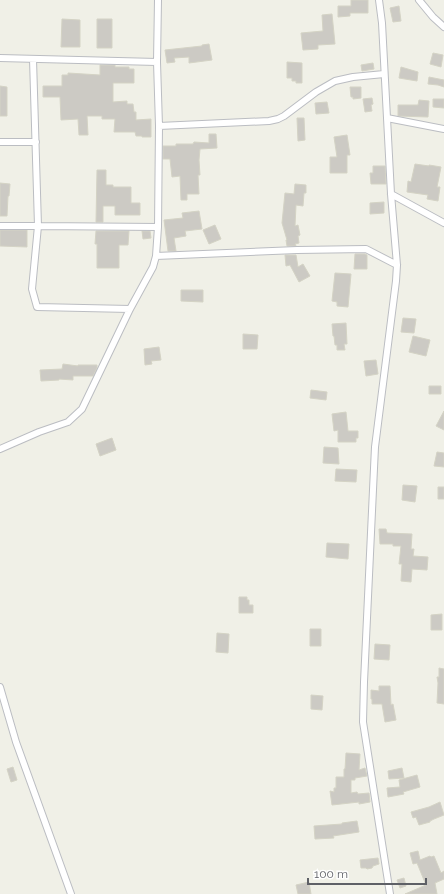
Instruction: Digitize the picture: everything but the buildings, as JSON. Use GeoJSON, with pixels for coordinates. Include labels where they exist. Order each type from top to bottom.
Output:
{"type":"FeatureCollection","features":[{"type":"Feature","properties":{"kind":"street"},"geometry":{"type":"LineString","coordinates":[[0,449],[39,432],[68,422],[82,409],[130,309],[153,267],[156,256],[158,227],[158,0]]}},
{"type":"Feature","properties":{"kind":"street"},"geometry":{"type":"LineString","coordinates":[[379,0],[382,23],[391,194],[397,265],[375,447],[363,722],[390,894]]}},
{"type":"Feature","properties":{"kind":"street"},"geometry":{"type":"LineString","coordinates":[[419,0],[444,27]]}},
{"type":"Feature","properties":{"kind":"street"},"geometry":{"type":"LineString","coordinates":[[0,58],[157,62]]}},
{"type":"Feature","properties":{"kind":"street"},"geometry":{"type":"LineString","coordinates":[[33,59],[38,226],[32,289],[37,307],[130,309]]}},
{"type":"Feature","properties":{"kind":"street"},"geometry":{"type":"LineString","coordinates":[[159,126],[269,121],[278,119],[316,92],[335,81],[353,77],[384,74]]}},
{"type":"Feature","properties":{"kind":"street"},"geometry":{"type":"LineString","coordinates":[[387,118],[444,129]]}},
{"type":"Feature","properties":{"kind":"street"},"geometry":{"type":"LineString","coordinates":[[0,142],[36,142]]}},
{"type":"Feature","properties":{"kind":"street"},"geometry":{"type":"LineString","coordinates":[[391,194],[444,223]]}},
{"type":"Feature","properties":{"kind":"street"},"geometry":{"type":"LineString","coordinates":[[0,226],[158,227]]}},
{"type":"Feature","properties":{"kind":"street"},"geometry":{"type":"LineString","coordinates":[[156,256],[296,250],[366,249],[397,265]]}},
{"type":"Feature","properties":{"kind":"street"},"geometry":{"type":"LineString","coordinates":[[0,687],[16,742],[71,894]]}}]}
